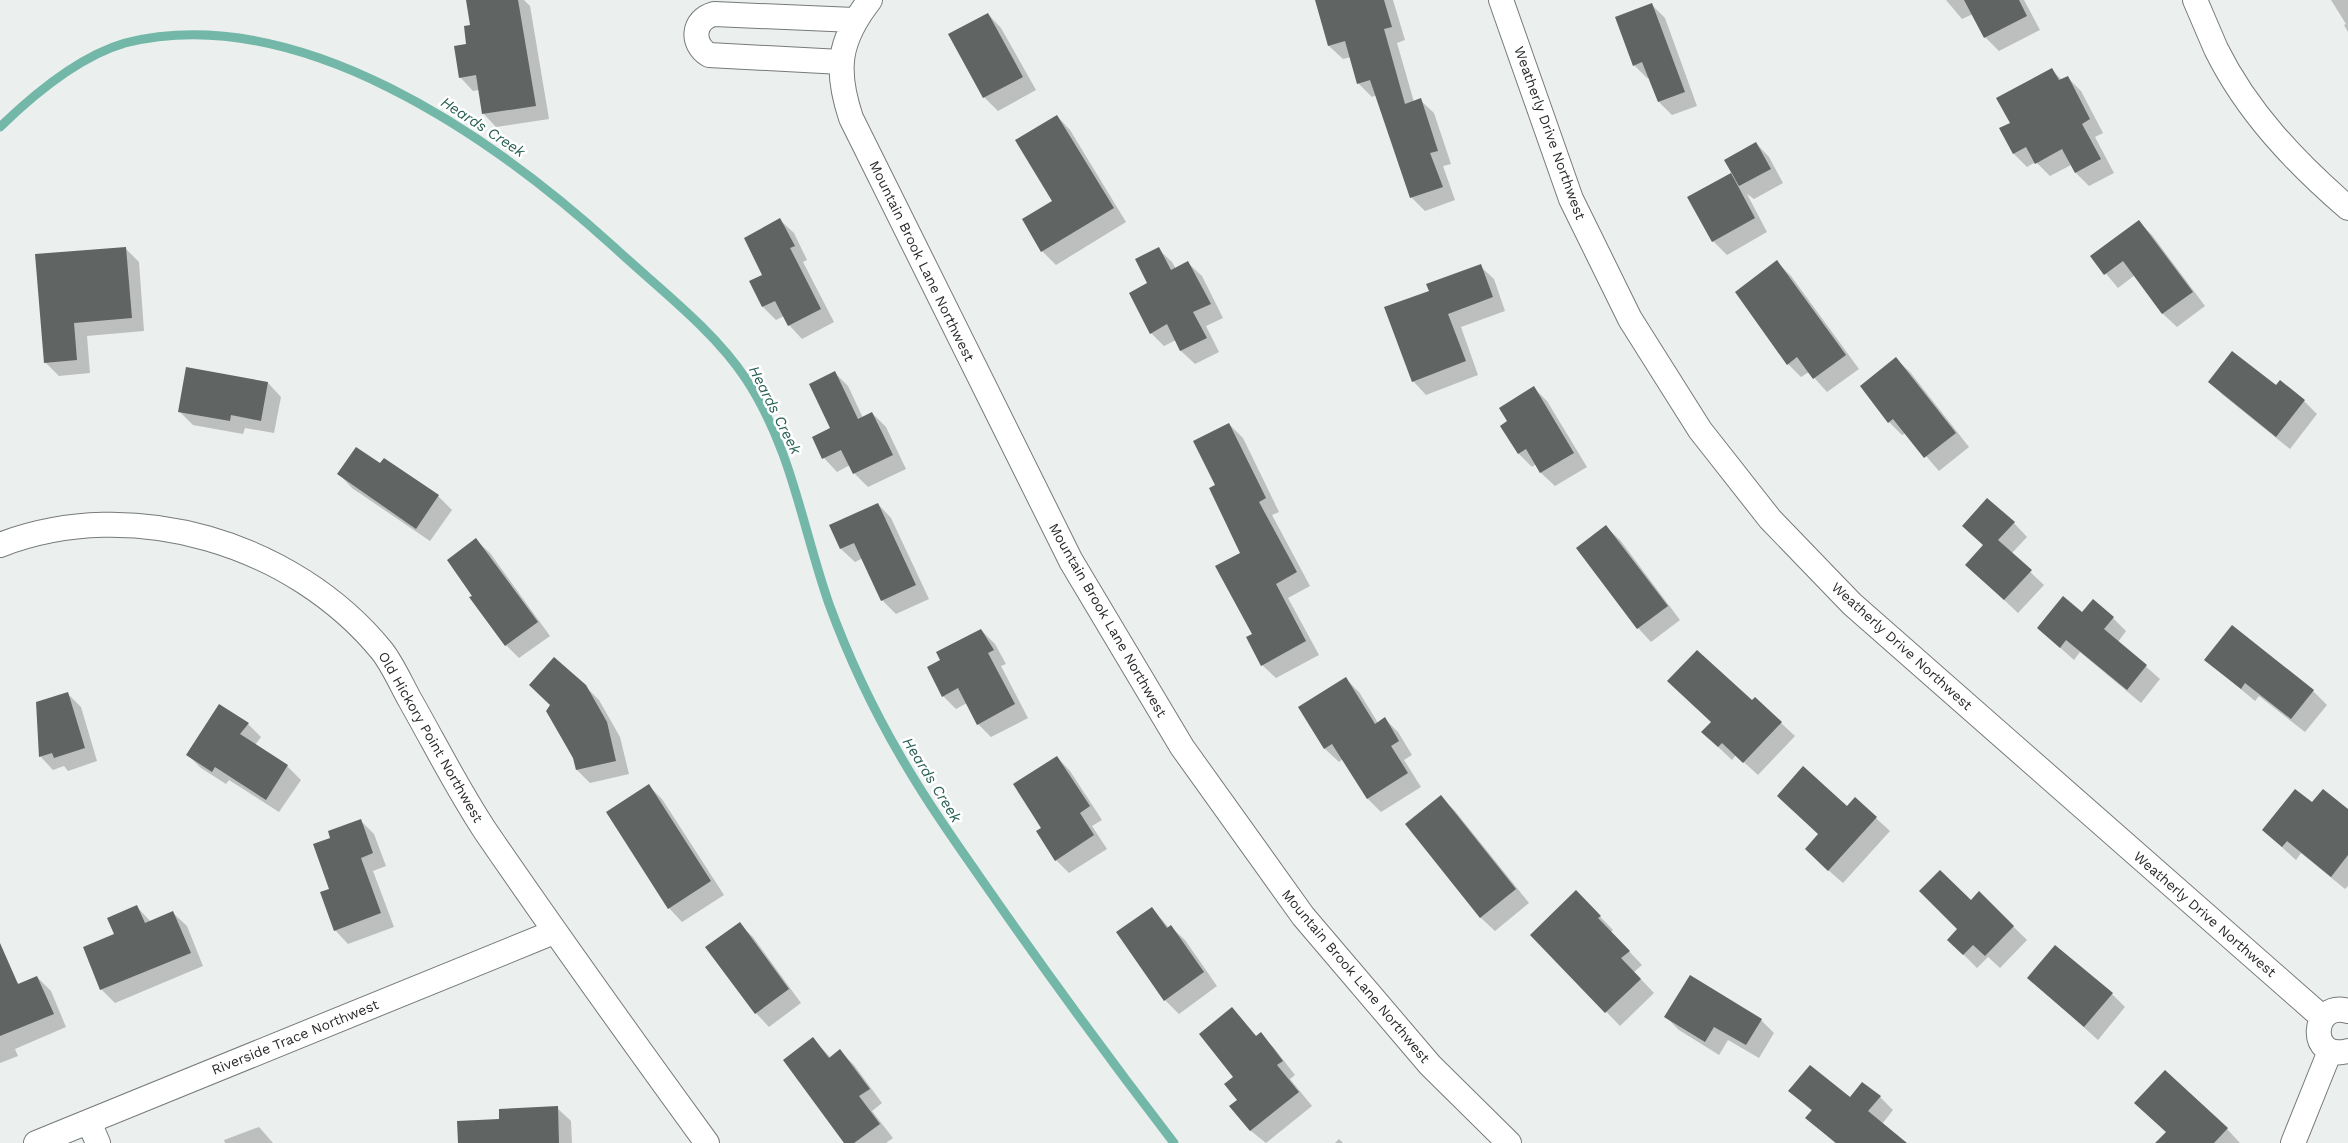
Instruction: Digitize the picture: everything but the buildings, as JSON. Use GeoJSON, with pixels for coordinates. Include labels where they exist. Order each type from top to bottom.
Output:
{"type":"FeatureCollection","features":[{"type":"Feature","properties":{"kind":"street","name":"Mountain Brook Lane Northwest"},"geometry":{"type":"LineString","coordinates":[[870,0],[854,20],[841,62],[842,89],[851,118],[1071,561],[1182,747],[1302,916],[1430,1065],[1509,1143]]}},
{"type":"Feature","properties":{"kind":"street","name":"Weatherly Drive Northwest"},"geometry":{"type":"LineString","coordinates":[[1501,0],[1571,199],[1630,320],[1700,430],[1770,519],[1852,604],[2323,1018]]}},
{"type":"Feature","properties":{"kind":"street"},"geometry":{"type":"LineString","coordinates":[[2195,0],[2217,51],[2246,99],[2281,144],[2348,208]]}},
{"type":"Feature","properties":{"kind":"street"},"geometry":{"type":"LineString","coordinates":[[841,62],[709,56],[701,50],[696,42],[697,25],[706,16],[714,14],[854,20]]}},
{"type":"Feature","properties":{"kind":"street","name":"Old Hickory Point Northwest"},"geometry":{"type":"LineString","coordinates":[[0,545],[50,531],[98,525],[146,526],[194,534],[241,549],[279,566],[340,607],[383,653],[474,813],[554,932],[707,1143]]}},
{"type":"Feature","properties":{"kind":"street","name":"Riverside Trace Northwest"},"geometry":{"type":"LineString","coordinates":[[36,1143],[93,1132],[554,932]]}},
{"type":"Feature","properties":{"kind":"street"},"geometry":{"type":"LineString","coordinates":[[2293,1143],[2339,1051],[2320,1041],[2319,1026],[2323,1018],[2336,1010],[2348,1011]]}},
{"type":"Feature","properties":{"kind":"waterway","name":"Heards Creek"},"geometry":{"type":"LineString","coordinates":[[0,127],[58,78],[91,57],[125,43],[191,35],[257,41],[324,60],[389,88],[452,123],[511,163],[565,205],[614,247],[702,326],[746,379],[775,433],[795,489],[836,624],[862,682],[891,739],[937,814],[1042,966],[1174,1143]]}}]}
